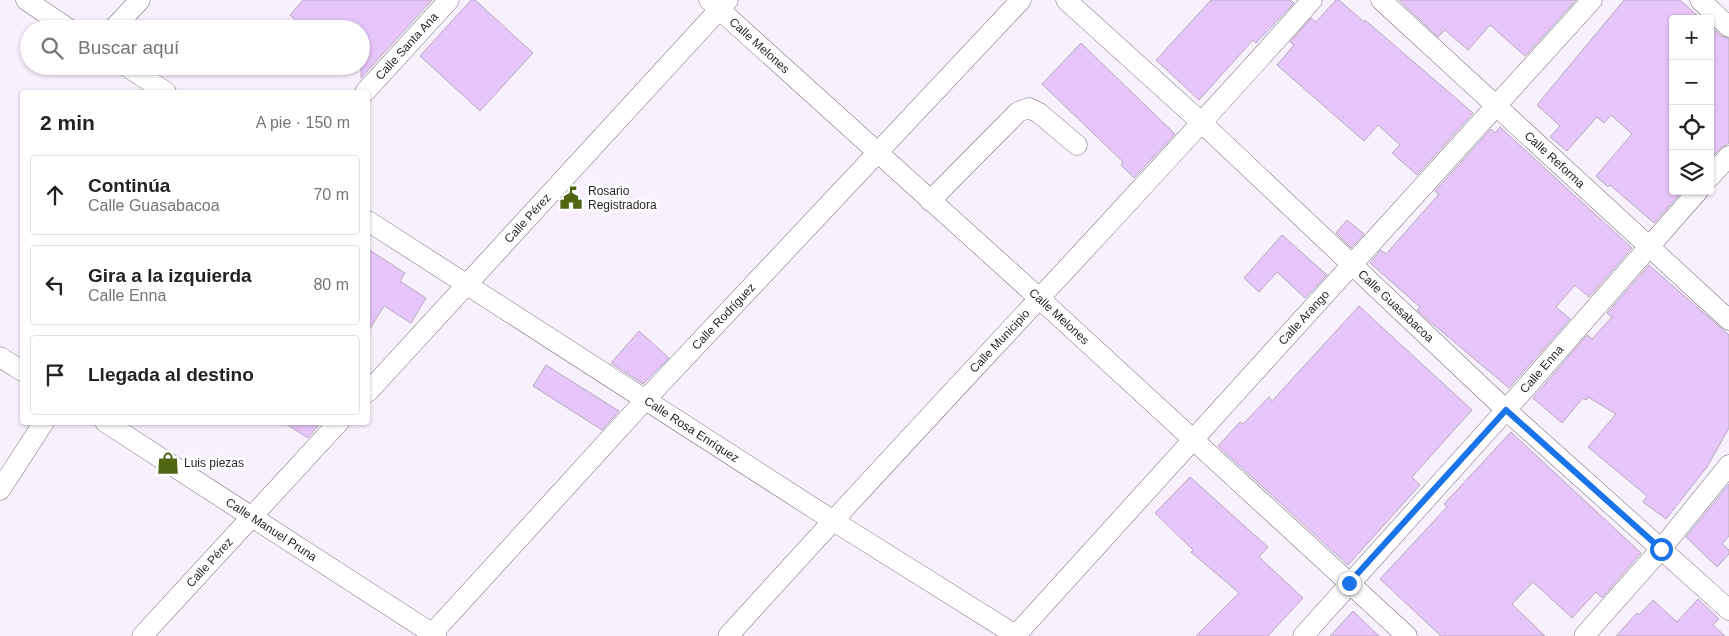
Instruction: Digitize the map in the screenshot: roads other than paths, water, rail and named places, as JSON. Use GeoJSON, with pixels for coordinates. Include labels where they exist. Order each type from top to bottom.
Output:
{"type":"FeatureCollection","features":[{"type":"Feature","properties":{"kind":"street"},"geometry":{"type":"LineString","coordinates":[[26,0],[56,20]]}},
{"type":"Feature","properties":{"kind":"street"},"geometry":{"type":"LineString","coordinates":[[121,20],[140,0]]}},
{"type":"Feature","properties":{"kind":"street","name":"Calle Santa Ana"},"geometry":{"type":"LineString","coordinates":[[367,90],[449,0]]}},
{"type":"Feature","properties":{"kind":"street","name":"Calle Rodríguez"},"geometry":{"type":"LineString","coordinates":[[433,635],[646,399],[1021,0]]}},
{"type":"Feature","properties":{"kind":"street","name":"Calle Guasabacoa"},"geometry":{"type":"LineString","coordinates":[[1066,0],[1202,124],[1506,410],[1729,610]]}},
{"type":"Feature","properties":{"kind":"street","name":"Calle Municipio"},"geometry":{"type":"LineString","coordinates":[[728,636],[832,520],[1202,124],[1312,0]]}},
{"type":"Feature","properties":{"kind":"street","name":"Calle Reforma"},"geometry":{"type":"LineString","coordinates":[[1381,0],[1729,320]]}},
{"type":"Feature","properties":{"kind":"street","name":"Calle Arango"},"geometry":{"type":"LineString","coordinates":[[1016,636],[1592,0]]}},
{"type":"Feature","properties":{"kind":"street"},"geometry":{"type":"LineString","coordinates":[[1700,0],[1729,27]]}},
{"type":"Feature","properties":{"kind":"street","name":"Calle Melones"},"geometry":{"type":"LineString","coordinates":[[719,3],[876,153],[1039,298],[1407,636]]}},
{"type":"Feature","properties":{"kind":"street","name":"Calle Pérez"},"geometry":{"type":"LineString","coordinates":[[370,390],[468,284],[719,3]]}},
{"type":"Feature","properties":{"kind":"street"},"geometry":{"type":"LineString","coordinates":[[140,75],[163,90]]}},
{"type":"Feature","properties":{"kind":"street"},"geometry":{"type":"LineString","coordinates":[[930,201],[1018,112],[1029,108],[1039,113],[1077,145]]}},
{"type":"Feature","properties":{"kind":"street"},"geometry":{"type":"LineString","coordinates":[[1714,173],[1729,156]]}},
{"type":"Feature","properties":{"kind":"street","name":"Calle Enna"},"geometry":{"type":"LineString","coordinates":[[1303,636],[1506,410],[1694,195]]}},
{"type":"Feature","properties":{"kind":"street","name":"Calle Rosa Enríquez"},"geometry":{"type":"LineString","coordinates":[[370,222],[832,520],[1016,636]]}},
{"type":"Feature","properties":{"kind":"street"},"geometry":{"type":"LineString","coordinates":[[0,357],[20,369]]}},
{"type":"Feature","properties":{"kind":"street"},"geometry":{"type":"LineString","coordinates":[[0,490],[42,425]]}},
{"type":"Feature","properties":{"kind":"street","name":"Calle Manuel Pruna"},"geometry":{"type":"LineString","coordinates":[[110,425],[433,635]]}},
{"type":"Feature","properties":{"kind":"street","name":"Calle Pérez"},"geometry":{"type":"LineString","coordinates":[[142,636],[336,425]]}},
{"type":"Feature","properties":{"kind":"street"},"geometry":{"type":"LineString","coordinates":[[1584,636],[1661,549],[1729,465]]}},
{"type":"Feature","properties":{"kind":"place","name":"Rosario Registradora"},"geometry":{"type":"Point","coordinates":[571,198]}},
{"type":"Feature","properties":{"kind":"place","name":"Luis piezas"},"geometry":{"type":"Point","coordinates":[168,463]}}]}
